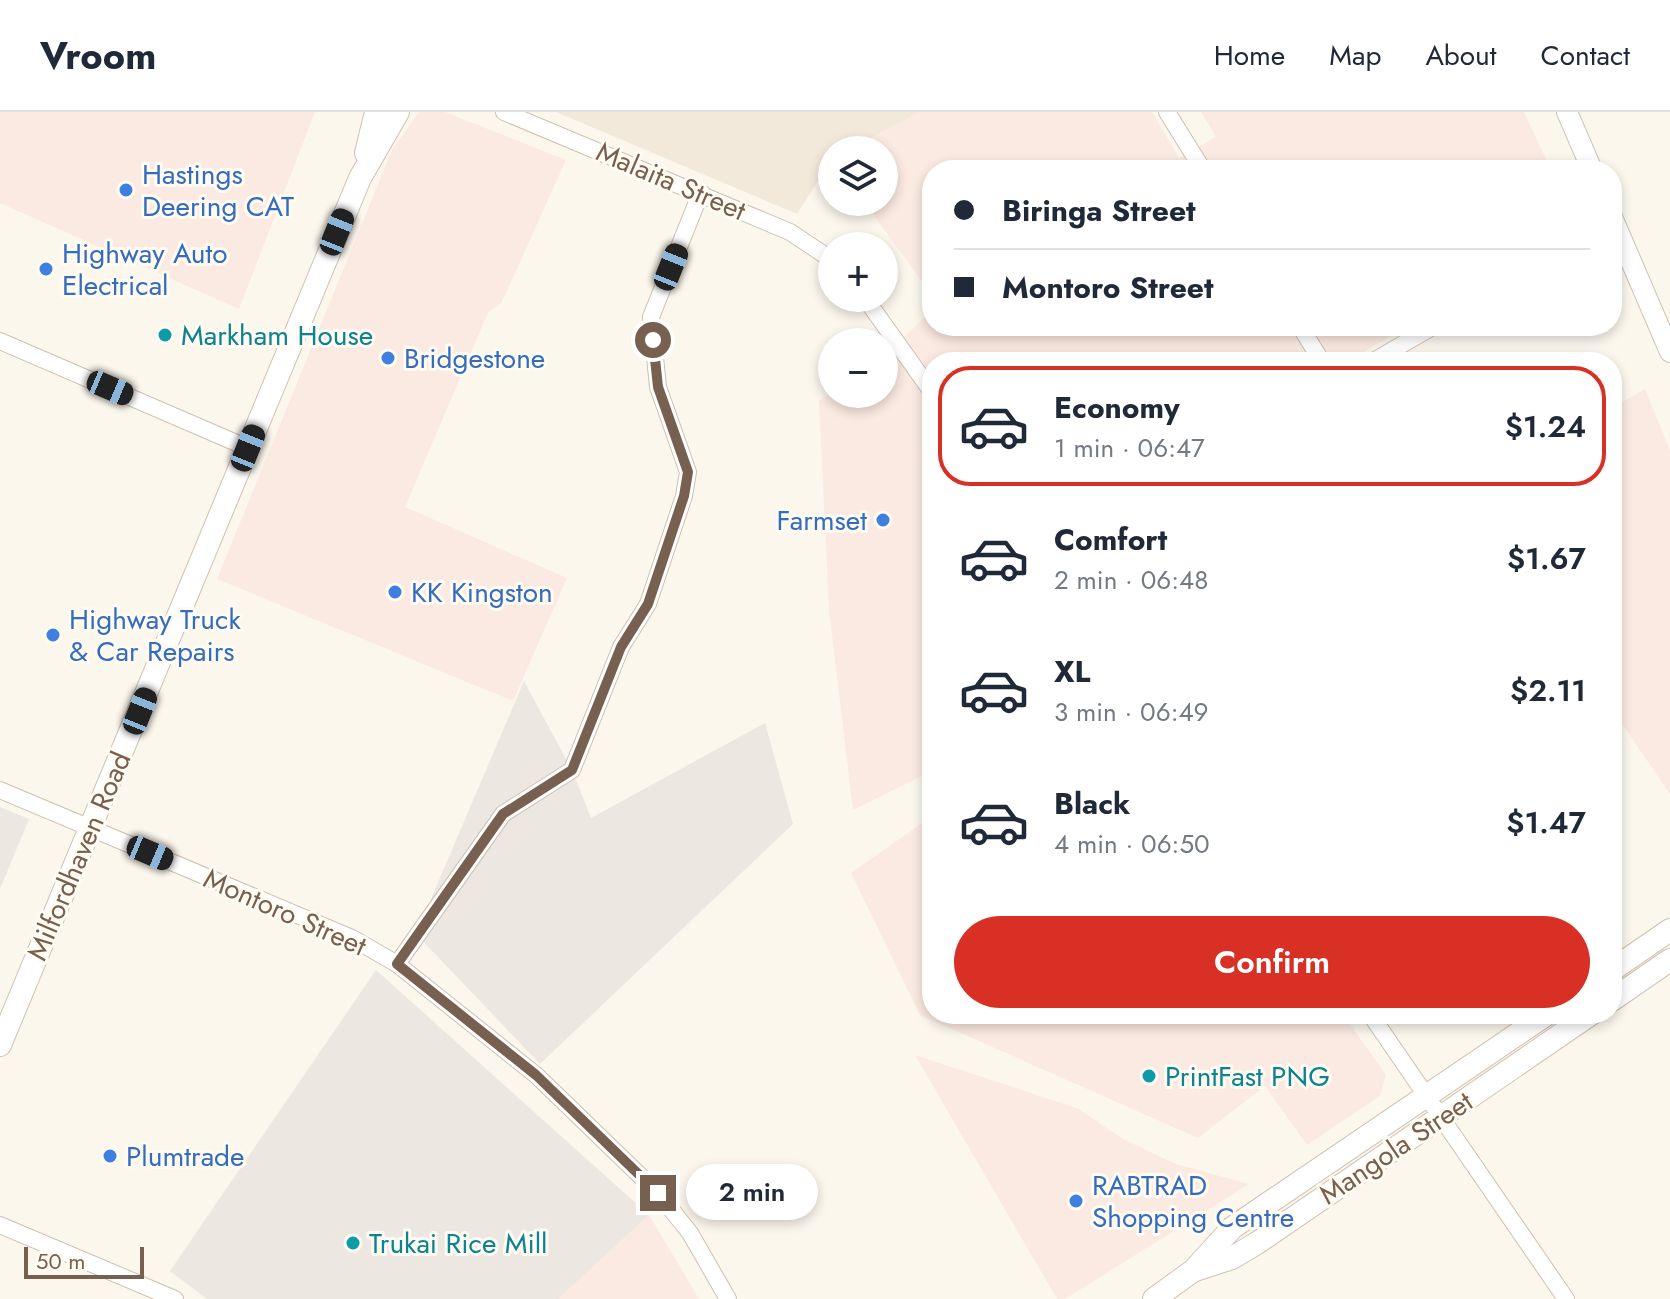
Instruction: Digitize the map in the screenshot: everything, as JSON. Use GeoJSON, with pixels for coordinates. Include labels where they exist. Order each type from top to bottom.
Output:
{"type":"FeatureCollection","features":[{"type":"Feature","properties":{"kind":"main road","name":"Milfordhaven Road"},"geometry":{"type":"LineString","coordinates":[[360,178],[376,112]]}},
{"type":"Feature","properties":{"kind":"main road","name":"Milfordhaven Road"},"geometry":{"type":"LineString","coordinates":[[0,1045],[360,178],[398,112]]}},
{"type":"Feature","properties":{"kind":"main road"},"geometry":{"type":"LineString","coordinates":[[1622,963],[1670,930]]}},
{"type":"Feature","properties":{"kind":"main road"},"geometry":{"type":"LineString","coordinates":[[1622,993],[1670,960]]}},
{"type":"Feature","properties":{"kind":"main road","name":"Mangola Street"},"geometry":{"type":"LineString","coordinates":[[1154,1299],[1194,1270],[1232,1228],[1532,1024]]}},
{"type":"Feature","properties":{"kind":"main road","name":"Mangola Street"},"geometry":{"type":"LineString","coordinates":[[1194,1270],[1232,1258],[1257,1243],[1576,1024]]}},
{"type":"Feature","properties":{"kind":"street","name":"Malaita Street"},"geometry":{"type":"LineString","coordinates":[[504,112],[701,192],[790,232],[818,251]]}},
{"type":"Feature","properties":{"kind":"street"},"geometry":{"type":"LineString","coordinates":[[1167,112],[1197,160]]}},
{"type":"Feature","properties":{"kind":"street"},"geometry":{"type":"LineString","coordinates":[[1567,112],[1588,160]]}},
{"type":"Feature","properties":{"kind":"street"},"geometry":{"type":"LineString","coordinates":[[397,964],[503,814],[572,770],[621,647],[648,604],[684,496],[688,472],[658,387],[651,317],[701,192]]}},
{"type":"Feature","properties":{"kind":"street"},"geometry":{"type":"LineString","coordinates":[[1622,241],[1670,352]]}},
{"type":"Feature","properties":{"kind":"street"},"geometry":{"type":"LineString","coordinates":[[875,312],[922,378]]}},
{"type":"Feature","properties":{"kind":"street"},"geometry":{"type":"LineString","coordinates":[[1389,352],[1417,336]]}},
{"type":"Feature","properties":{"kind":"street"},"geometry":{"type":"LineString","coordinates":[[0,341],[248,448]]}},
{"type":"Feature","properties":{"kind":"street","name":"Montoro Street"},"geometry":{"type":"LineString","coordinates":[[0,790],[352,938],[397,964],[536,1075],[658,1193],[690,1233],[728,1299]]}},
{"type":"Feature","properties":{"kind":"street"},"geometry":{"type":"LineString","coordinates":[[1377,1024],[1566,1299]]}},
{"type":"Feature","properties":{"kind":"street"},"geometry":{"type":"LineString","coordinates":[[0,1225],[175,1299]]}},
{"type":"Feature","properties":{"kind":"shaded area"},"geometry":{"type":"Polygon","coordinates":[[[0,112],[315,112],[239,309],[0,203],[0,112]]]}},
{"type":"Feature","properties":{"kind":"shaded area"},"geometry":{"type":"Polygon","coordinates":[[[419,112],[445,112],[566,160],[502,302],[488,313],[405,507],[567,578],[513,701],[217,579],[392,150],[419,112]]]}},
{"type":"Feature","properties":{"kind":"shaded area"},"geometry":{"type":"Polygon","coordinates":[[[556,112],[920,112],[875,136],[818,136],[818,181],[797,214],[556,112]]]}},
{"type":"Feature","properties":{"kind":"shaded area"},"geometry":{"type":"Polygon","coordinates":[[[920,112],[1152,112],[1179,158],[1216,137],[1201,112],[1524,112],[1546,160],[922,160],[922,281],[898,248],[898,232],[886,232],[874,216],[898,216],[898,136],[875,136],[920,112]]]}},
{"type":"Feature","properties":{"kind":"shaded area"},"geometry":{"type":"Polygon","coordinates":[[[922,320],[922,336],[1392,336],[1364,352],[922,352],[922,776],[853,810],[829,610],[819,408],[898,408],[898,343],[922,320]]]}},
{"type":"Feature","properties":{"kind":"shaded area"},"geometry":{"type":"Polygon","coordinates":[[[1645,389],[1670,451],[1670,794],[1622,724],[1622,402],[1645,389]]]}},
{"type":"Feature","properties":{"kind":"shaded area"},"geometry":{"type":"Polygon","coordinates":[[[524,681],[572,770],[591,818],[765,723],[793,824],[540,1064],[416,934],[524,681]]]}},
{"type":"Feature","properties":{"kind":"shaded area"},"geometry":{"type":"Polygon","coordinates":[[[0,807],[29,819],[0,889],[0,807]]]}},
{"type":"Feature","properties":{"kind":"shaded area"},"geometry":{"type":"Polygon","coordinates":[[[922,823],[922,1016],[920,1015],[851,873],[922,823]]]}},
{"type":"Feature","properties":{"kind":"shaded area"},"geometry":{"type":"Polygon","coordinates":[[[376,970],[649,1215],[558,1299],[207,1299],[170,1271],[376,970]]]}},
{"type":"Feature","properties":{"kind":"shaded area"},"geometry":{"type":"Polygon","coordinates":[[[940,1024],[1350,1024],[1386,1075],[1380,1096],[1307,1145],[1265,1086],[1198,1138],[940,1024]]]}},
{"type":"Feature","properties":{"kind":"shaded area"},"geometry":{"type":"Polygon","coordinates":[[[915,1055],[1077,1108],[1123,1139],[1176,1164],[1249,1184],[1065,1299],[1057,1299],[915,1055]]]}},
{"type":"Feature","properties":{"kind":"shaded area"},"geometry":{"type":"Polygon","coordinates":[[[649,1215],[699,1299],[558,1299],[649,1215]]]}},
{"type":"Feature","properties":{"kind":"place","name":"Hastings Deering CAT"},"geometry":{"type":"Point","coordinates":[126,190]}},
{"type":"Feature","properties":{"kind":"place","name":"Highway Auto Electrical"},"geometry":{"type":"Point","coordinates":[46,269]}},
{"type":"Feature","properties":{"kind":"place","name":"Markham House"},"geometry":{"type":"Point","coordinates":[165,335]}},
{"type":"Feature","properties":{"kind":"place","name":"Bridgestone"},"geometry":{"type":"Point","coordinates":[388,358]}},
{"type":"Feature","properties":{"kind":"place","name":"Farmset"},"geometry":{"type":"Point","coordinates":[883,520]}},
{"type":"Feature","properties":{"kind":"place","name":"KK Kingston"},"geometry":{"type":"Point","coordinates":[395,592]}},
{"type":"Feature","properties":{"kind":"place","name":"Highway Truck & Car Repairs"},"geometry":{"type":"Point","coordinates":[53,635]}},
{"type":"Feature","properties":{"kind":"place","name":"PrintFast PNG"},"geometry":{"type":"Point","coordinates":[1149,1076]}},
{"type":"Feature","properties":{"kind":"place","name":"Plumtrade"},"geometry":{"type":"Point","coordinates":[110,1156]}},
{"type":"Feature","properties":{"kind":"place","name":"RABTRAD Shopping Centre"},"geometry":{"type":"Point","coordinates":[1076,1201]}},
{"type":"Feature","properties":{"kind":"place","name":"Trukai Rice Mill"},"geometry":{"type":"Point","coordinates":[353,1243]}},
{"type":"Feature","properties":{"kind":"route"},"geometry":{"type":"LineString","coordinates":[[653,340],[658,387],[688,472],[684,496],[648,604],[621,647],[572,770],[503,814],[397,964],[536,1075],[658,1193]]}}]}
